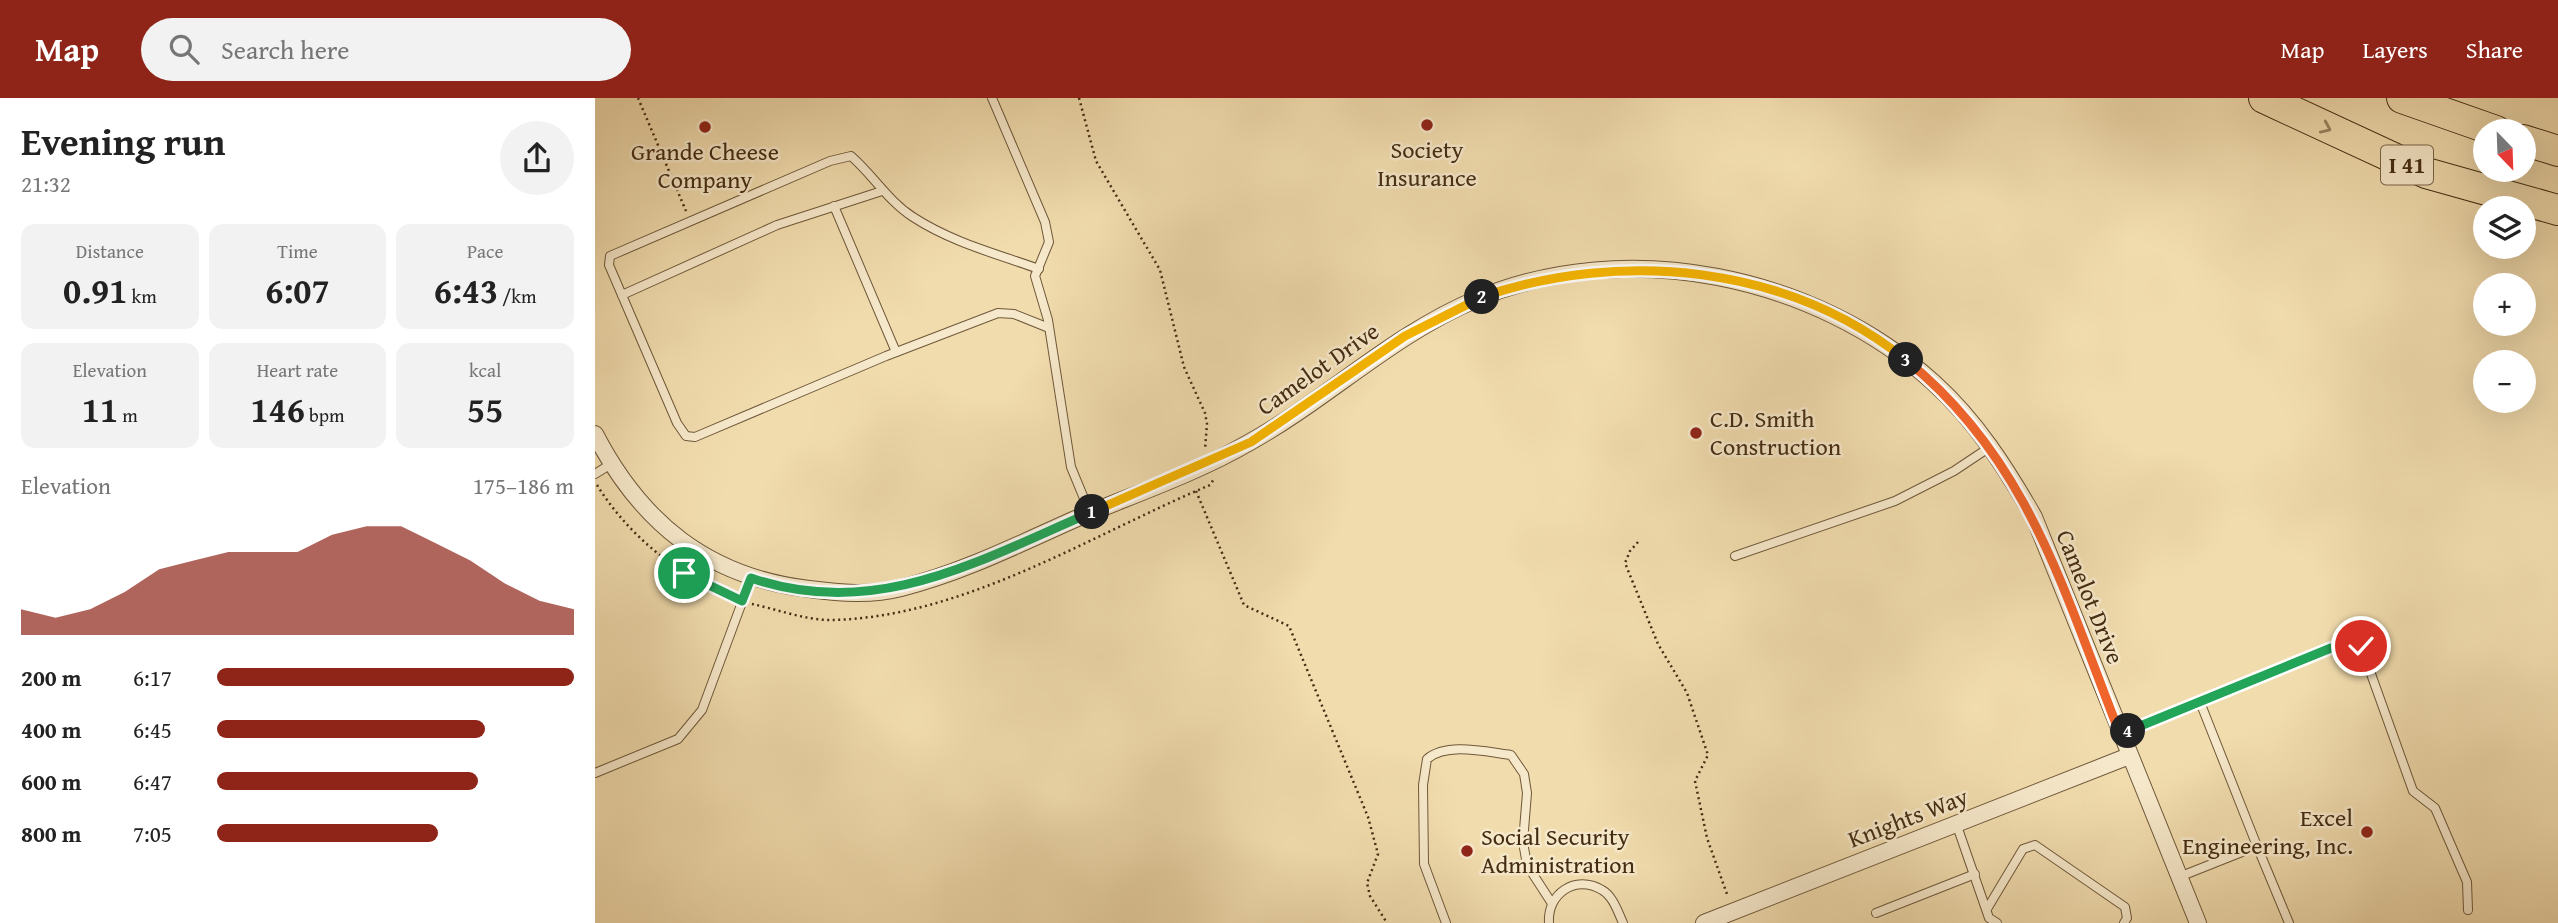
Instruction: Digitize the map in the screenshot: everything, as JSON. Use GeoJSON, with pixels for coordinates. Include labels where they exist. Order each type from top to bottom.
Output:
{"type":"FeatureCollection","features":[{"type":"Feature","properties":{"kind":"highway","name":"I 41"},"geometry":{"type":"LineString","coordinates":[[2264,98],[2426,173],[2558,210]]}},
{"type":"Feature","properties":{"kind":"highway","name":"I 41"},"geometry":{"type":"LineString","coordinates":[[2402,98],[2473,123]]}},
{"type":"Feature","properties":{"kind":"highway"},"geometry":{"type":"LineString","coordinates":[[2536,144],[2558,151]]}},
{"type":"Feature","properties":{"kind":"street","name":"Camelot Drive"},"geometry":{"type":"LineString","coordinates":[[595,434],[611,464],[648,511],[709,561],[751,578],[851,594],[898,589],[959,569],[1251,442],[1405,336],[1479,298],[1553,277],[1623,271],[1661,271],[1722,278],[1783,293],[1827,312],[1894,350],[1934,382],[1964,412],[1990,447],[2034,517],[2198,923]]}},
{"type":"Feature","properties":{"kind":"street","name":"Knights Way"},"geometry":{"type":"LineString","coordinates":[[1704,923],[2129,756]]}},
{"type":"Feature","properties":{"kind":"lane"},"geometry":{"type":"LineString","coordinates":[[992,98],[1045,222],[1049,242],[1035,276],[1049,328],[1071,467],[1090,513]]}},
{"type":"Feature","properties":{"kind":"lane"},"geometry":{"type":"LineString","coordinates":[[1039,269],[954,239],[912,217],[881,191],[851,156],[830,161],[610,256],[609,265],[659,383],[686,436],[695,437],[896,352],[998,313],[1014,314],[1049,328]]}},
{"type":"Feature","properties":{"kind":"lane"},"geometry":{"type":"LineString","coordinates":[[622,295],[777,225],[881,191]]}},
{"type":"Feature","properties":{"kind":"lane"},"geometry":{"type":"LineString","coordinates":[[834,206],[896,352]]}},
{"type":"Feature","properties":{"kind":"lane"},"geometry":{"type":"LineString","coordinates":[[1735,556],[1895,501],[1954,471],[1990,447]]}},
{"type":"Feature","properties":{"kind":"lane"},"geometry":{"type":"LineString","coordinates":[[595,474],[611,464]]}},
{"type":"Feature","properties":{"kind":"lane"},"geometry":{"type":"LineString","coordinates":[[595,773],[678,739],[702,710],[751,578]]}},
{"type":"Feature","properties":{"kind":"lane"},"geometry":{"type":"LineString","coordinates":[[2120,734],[2331,648],[2353,642],[2361,646],[2413,790],[2435,808],[2467,882],[2468,910]]}},
{"type":"Feature","properties":{"kind":"lane"},"geometry":{"type":"LineString","coordinates":[[2200,702],[2289,923]]}},
{"type":"Feature","properties":{"kind":"lane"},"geometry":{"type":"LineString","coordinates":[[1446,923],[1424,864],[1423,785],[1427,759],[1435,752],[1457,750],[1511,755],[1524,774],[1527,793],[1524,842],[1527,865],[1551,902]]}},
{"type":"Feature","properties":{"kind":"lane"},"geometry":{"type":"LineString","coordinates":[[1957,823],[1990,918],[1997,923]]}},
{"type":"Feature","properties":{"kind":"lane"},"geometry":{"type":"LineString","coordinates":[[1987,909],[2024,849],[2035,845],[2125,906],[2127,918],[2124,923]]}},
{"type":"Feature","properties":{"kind":"lane"},"geometry":{"type":"LineString","coordinates":[[2179,877],[2257,846]]}},
{"type":"Feature","properties":{"kind":"lane"},"geometry":{"type":"LineString","coordinates":[[1876,913],[1975,874]]}},
{"type":"Feature","properties":{"kind":"lane"},"geometry":{"type":"LineString","coordinates":[[1549,923],[1551,902],[1557,893],[1568,888],[1594,887],[1607,893],[1623,923]]}},
{"type":"Feature","properties":{"kind":"path"},"geometry":{"type":"LineString","coordinates":[[638,98],[686,211]]}},
{"type":"Feature","properties":{"kind":"path"},"geometry":{"type":"LineString","coordinates":[[595,482],[607,501],[652,549],[684,573],[742,601],[827,620],[871,617],[925,606],[971,592],[1215,481],[1203,444],[1207,424],[1205,413],[1184,367],[1160,270],[1095,161],[1079,98]]}},
{"type":"Feature","properties":{"kind":"path"},"geometry":{"type":"LineString","coordinates":[[1196,491],[1244,605],[1289,626],[1368,817],[1378,854],[1367,883],[1370,896],[1387,923]]}},
{"type":"Feature","properties":{"kind":"path"},"geometry":{"type":"LineString","coordinates":[[1638,542],[1625,563],[1658,644],[1687,694],[1709,755],[1695,781],[1707,838],[1734,911]]}},
{"type":"Feature","properties":{"kind":"place","name":"Society Insurance"},"geometry":{"type":"Point","coordinates":[1427,125]}},
{"type":"Feature","properties":{"kind":"place","name":"Grande Cheese Company"},"geometry":{"type":"Point","coordinates":[705,127]}},
{"type":"Feature","properties":{"kind":"place","name":"C.D. Smith Construction"},"geometry":{"type":"Point","coordinates":[1696,433]}},
{"type":"Feature","properties":{"kind":"place","name":"Excel Engineering, Inc."},"geometry":{"type":"Point","coordinates":[2367,832]}},
{"type":"Feature","properties":{"kind":"place","name":"Social Security Administration"},"geometry":{"type":"Point","coordinates":[1467,851]}},
{"type":"Feature","properties":{"kind":"route"},"geometry":{"type":"LineString","coordinates":[[684,573],[720,593],[742,601],[751,578],[851,594],[898,589],[959,569],[1251,442],[1405,336],[1479,298],[1553,277],[1661,271],[1722,278],[1783,293],[1827,312],[1894,350],[1934,382],[1964,412],[2009,474],[2034,517],[2120,734],[2331,648],[2353,642],[2361,646]]}}]}
